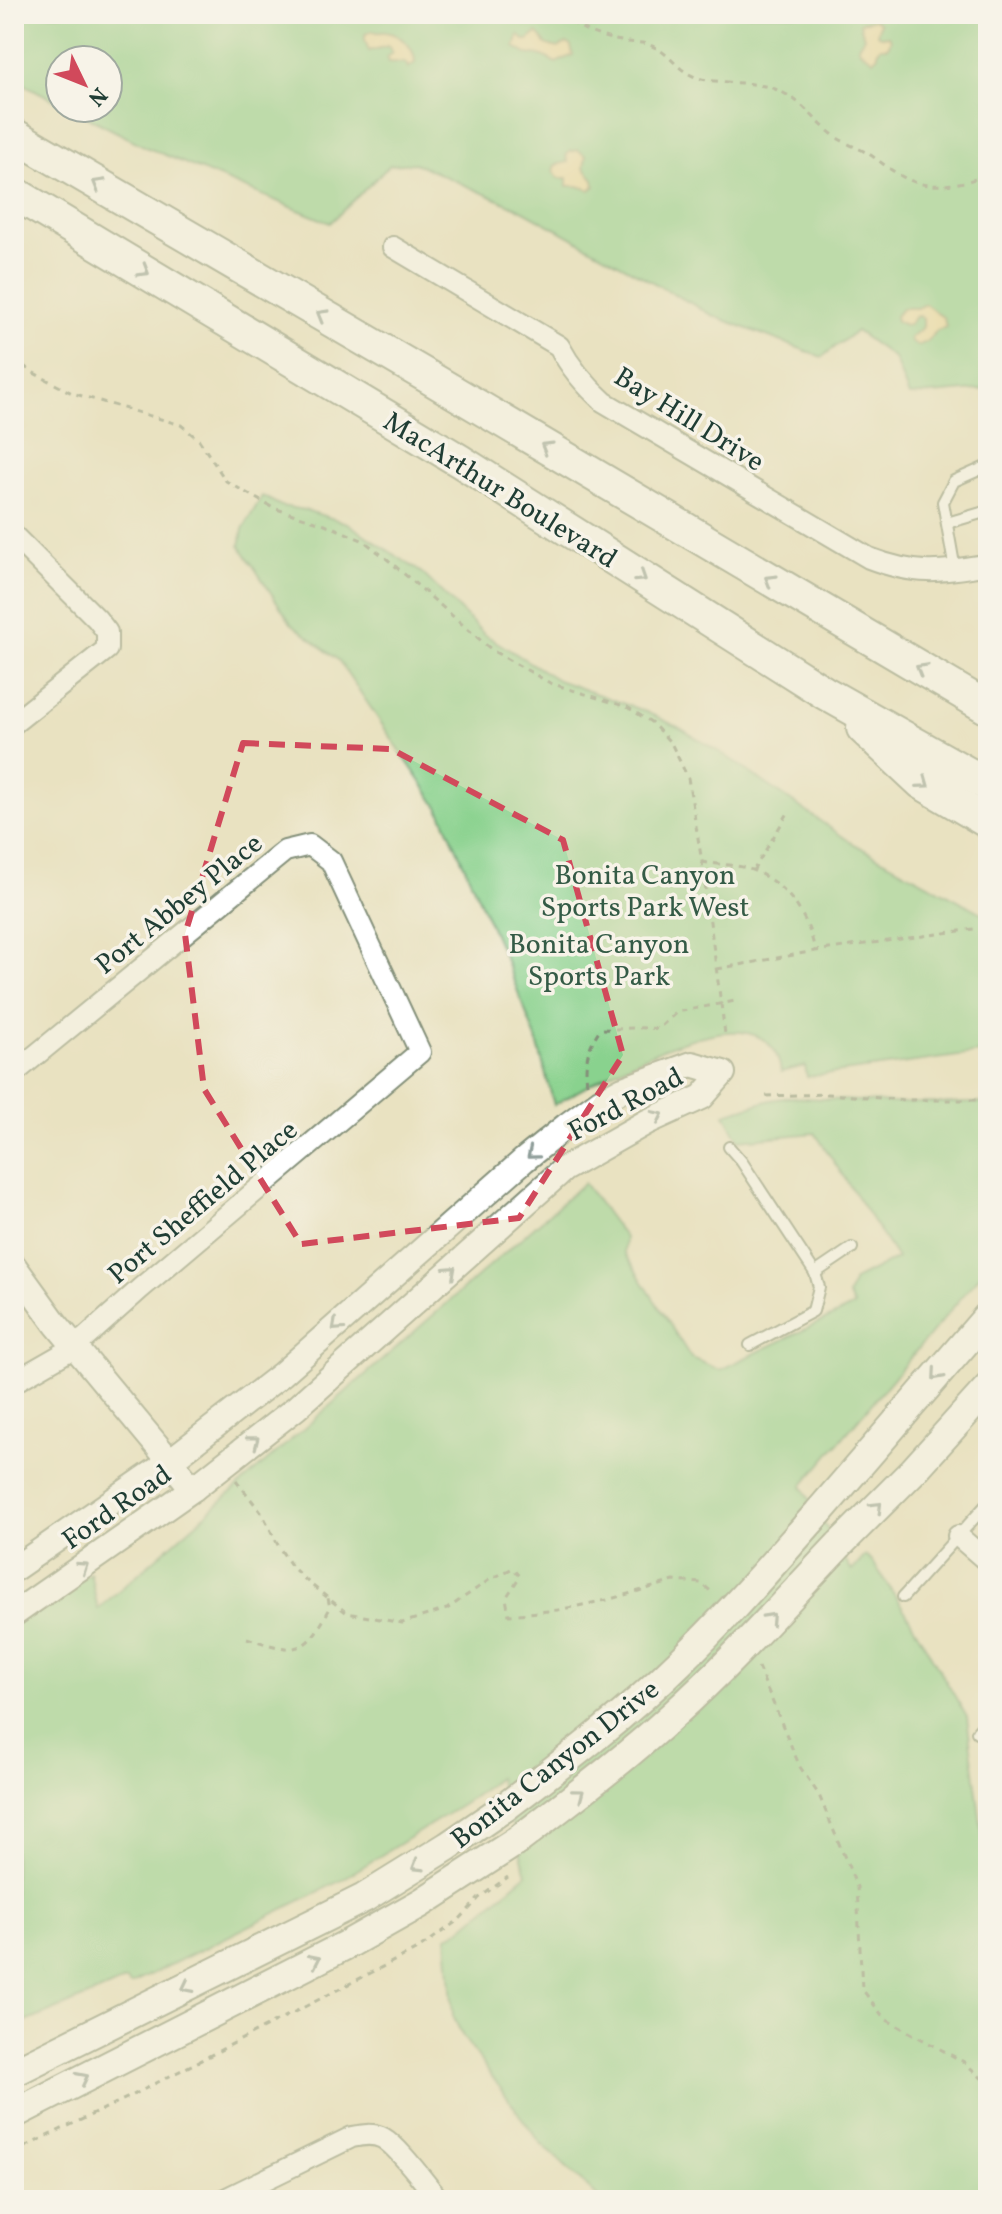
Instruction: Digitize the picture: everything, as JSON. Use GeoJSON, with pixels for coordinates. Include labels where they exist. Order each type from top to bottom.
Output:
{"type":"FeatureCollection","features":[{"type":"Feature","properties":{"kind":"main road","name":"MacArthur Boulevard"},"geometry":{"type":"LineString","coordinates":[[14,135],[988,708]]}},
{"type":"Feature","properties":{"kind":"main road","name":"MacArthur Boulevard"},"geometry":{"type":"LineString","coordinates":[[14,193],[458,459],[825,693],[988,785]]}},
{"type":"Feature","properties":{"kind":"main road"},"geometry":{"type":"LineString","coordinates":[[825,693],[922,783],[988,822]]}},
{"type":"Feature","properties":{"kind":"main road","name":"Bonita Canyon Drive"},"geometry":{"type":"LineString","coordinates":[[14,2072],[364,1898],[505,1807],[614,1721],[681,1662],[744,1597],[988,1316]]}},
{"type":"Feature","properties":{"kind":"main road","name":"Bonita Canyon Drive"},"geometry":{"type":"LineString","coordinates":[[14,2114],[350,1943],[421,1903],[517,1841],[603,1776],[675,1714],[914,1470],[988,1388]]}},
{"type":"Feature","properties":{"kind":"street","name":"Bay Hill Drive"},"geometry":{"type":"LineString","coordinates":[[393,247],[559,346],[583,383],[604,402],[869,558],[894,568],[921,572],[985,570]]}},
{"type":"Feature","properties":{"kind":"street"},"geometry":{"type":"LineString","coordinates":[[14,536],[107,632],[107,649],[14,723]]}},
{"type":"Feature","properties":{"kind":"street","name":"Port Abbey Place"},"geometry":{"type":"LineString","coordinates":[[14,1073],[285,851],[310,845],[331,861],[420,1052]]}},
{"type":"Feature","properties":{"kind":"street","name":"Port Sheffield Place"},"geometry":{"type":"LineString","coordinates":[[14,1382],[75,1347],[420,1052]]}},
{"type":"Feature","properties":{"kind":"street","name":"Ford Road"},"geometry":{"type":"LineString","coordinates":[[14,1569],[170,1461],[282,1374],[524,1160],[600,1101],[623,1089],[692,1064],[723,1073],[702,1097],[647,1122],[564,1169],[296,1408],[193,1489],[14,1614]]}},
{"type":"Feature","properties":{"kind":"street"},"geometry":{"type":"LineString","coordinates":[[14,1266],[56,1324],[193,1489]]}},
{"type":"Feature","properties":{"kind":"street"},"geometry":{"type":"LineString","coordinates":[[958,1536],[988,1562]]}},
{"type":"Feature","properties":{"kind":"street"},"geometry":{"type":"LineString","coordinates":[[223,2200],[352,2137],[368,2135],[396,2148],[439,2200]]}},
{"type":"Feature","properties":{"kind":"lane"},"geometry":{"type":"LineString","coordinates":[[955,570],[943,502],[954,481],[988,466]]}},
{"type":"Feature","properties":{"kind":"lane"},"geometry":{"type":"LineString","coordinates":[[947,523],[988,511]]}},
{"type":"Feature","properties":{"kind":"lane"},"geometry":{"type":"LineString","coordinates":[[729,1147],[815,1273],[819,1287],[813,1311],[750,1345]]}},
{"type":"Feature","properties":{"kind":"lane"},"geometry":{"type":"LineString","coordinates":[[815,1273],[852,1248]]}},
{"type":"Feature","properties":{"kind":"lane"},"geometry":{"type":"LineString","coordinates":[[903,1597],[988,1503]]}},
{"type":"Feature","properties":{"kind":"lane"},"geometry":{"type":"LineString","coordinates":[[977,1732],[988,1720]]}},
{"type":"Feature","properties":{"kind":"path"},"geometry":{"type":"LineString","coordinates":[[562,14],[578,27],[592,33],[654,46],[692,76],[772,88],[785,94],[802,104],[838,138],[921,184],[962,183],[988,175]]}},
{"type":"Feature","properties":{"kind":"path"},"geometry":{"type":"LineString","coordinates":[[14,359],[72,393],[181,425],[199,440],[226,481],[273,508],[325,524],[364,541],[493,651],[550,683],[627,707],[651,722],[671,743],[688,778],[725,1034]]}},
{"type":"Feature","properties":{"kind":"path"},"geometry":{"type":"LineString","coordinates":[[753,871],[788,813]]}},
{"type":"Feature","properties":{"kind":"path"},"geometry":{"type":"LineString","coordinates":[[702,862],[739,867],[771,881],[790,896],[811,930],[815,951]]}},
{"type":"Feature","properties":{"kind":"path"},"geometry":{"type":"LineString","coordinates":[[716,969],[815,951],[988,927]]}},
{"type":"Feature","properties":{"kind":"path"},"geometry":{"type":"LineString","coordinates":[[588,1088],[586,1059],[590,1043],[600,1029],[658,1029],[677,1012],[735,1001]]}},
{"type":"Feature","properties":{"kind":"path"},"geometry":{"type":"LineString","coordinates":[[766,1096],[828,1094],[905,1100],[988,1100]]}},
{"type":"Feature","properties":{"kind":"path"},"geometry":{"type":"LineString","coordinates":[[247,1638],[276,1647],[297,1649],[310,1641],[323,1620],[330,1608],[328,1598]]}},
{"type":"Feature","properties":{"kind":"path"},"geometry":{"type":"LineString","coordinates":[[977,1732],[988,1838]]}},
{"type":"Feature","properties":{"kind":"path"},"geometry":{"type":"LineString","coordinates":[[14,2152],[162,2081],[421,1947],[460,1919],[479,1898],[511,1874]]}},
{"type":"Feature","properties":{"kind":"highlighted area"},"geometry":{"type":"Polygon","coordinates":[[[243,743],[391,749],[563,840],[623,1055],[519,1218],[301,1244],[204,1089],[185,934],[243,743]]]}},
{"type":"Feature","properties":{"kind":"green space"},"geometry":{"type":"Polygon","coordinates":[[[14,14],[988,14],[988,389],[909,396],[894,358],[856,331],[822,357],[714,316],[524,211],[415,163],[390,165],[330,223],[148,148],[101,124],[124,124],[124,44],[44,44],[44,95],[14,79],[14,14]]]}},
{"type":"Feature","properties":{"kind":"green space","name":"Bonita Canyon Sports Park West"},"geometry":{"type":"Polygon","coordinates":[[[262,496],[281,506],[347,523],[422,573],[484,634],[558,680],[644,711],[678,727],[726,756],[852,843],[988,916],[988,1052],[807,1077],[805,1066],[781,1072],[769,1045],[746,1033],[715,1033],[641,1058],[554,1105],[537,1041],[440,810],[339,661],[291,623],[240,546],[243,529],[262,496]]]}},
{"type":"Feature","properties":{"kind":"green space"},"geometry":{"type":"Polygon","coordinates":[[[789,1097],[893,1103],[988,1103],[988,1266],[802,1486],[852,1571],[865,1556],[873,1562],[967,1717],[988,1878],[988,2200],[601,2200],[540,2142],[463,2037],[453,2016],[447,1937],[527,1874],[498,1778],[465,1803],[338,1882],[130,1985],[127,1980],[14,2027],[14,1623],[90,1573],[98,1609],[584,1183],[625,1238],[624,1252],[691,1358],[720,1370],[854,1306],[848,1296],[854,1280],[897,1258],[815,1133],[739,1140],[725,1114],[789,1097]]]}},
{"type":"Feature","properties":{"kind":"sand"},"geometry":{"type":"Polygon","coordinates":[[[874,19],[880,23],[877,34],[889,36],[891,40],[888,47],[878,50],[873,60],[858,46],[864,37],[861,22],[874,19]]]}},
{"type":"Feature","properties":{"kind":"sand"},"geometry":{"type":"Polygon","coordinates":[[[372,31],[391,33],[401,38],[412,52],[415,63],[408,68],[406,63],[389,62],[387,57],[393,53],[388,46],[369,51],[365,34],[372,31]]]}},
{"type":"Feature","properties":{"kind":"sand"},"geometry":{"type":"Polygon","coordinates":[[[537,33],[546,44],[558,48],[567,43],[573,55],[556,63],[515,47],[519,35],[528,40],[537,33]]]}},
{"type":"Feature","properties":{"kind":"sand"},"geometry":{"type":"Polygon","coordinates":[[[578,150],[586,156],[584,168],[594,179],[595,186],[590,190],[567,186],[567,178],[558,178],[553,171],[555,165],[568,162],[566,156],[569,152],[578,150]]]}},
{"type":"Feature","properties":{"kind":"sand"},"geometry":{"type":"Polygon","coordinates":[[[925,304],[944,318],[946,327],[937,330],[927,342],[917,346],[910,338],[923,327],[923,319],[915,317],[905,325],[896,321],[895,316],[902,308],[917,308],[925,304]]]}},
{"type":"Feature","properties":{"kind":"park label","name":"Bonita Canyon Sports Park"},"geometry":{"type":"Point","coordinates":[599,959]}}]}
